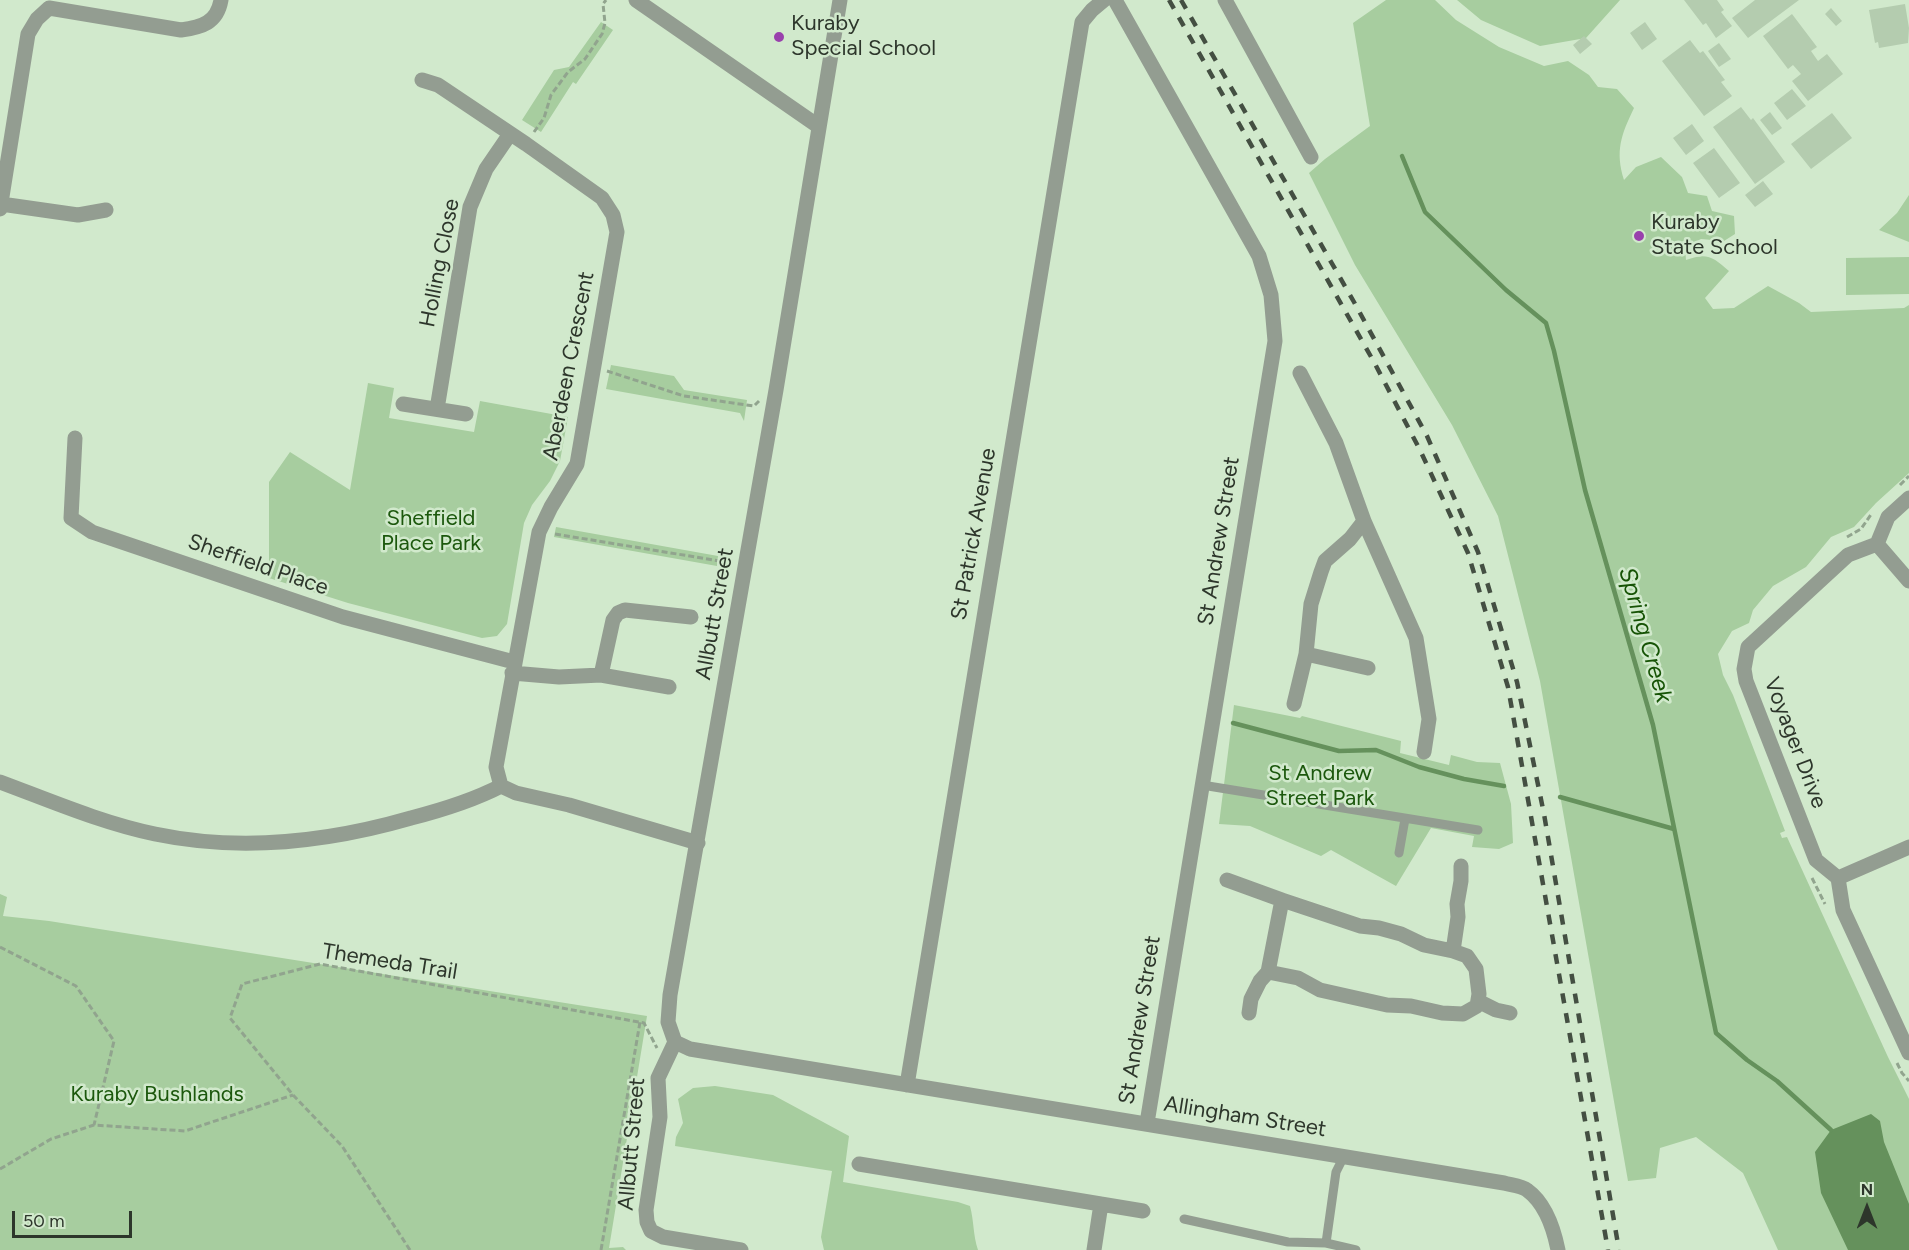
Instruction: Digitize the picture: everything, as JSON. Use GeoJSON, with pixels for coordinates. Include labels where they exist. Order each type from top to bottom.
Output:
{"type":"FeatureCollection","features":[{"type":"Feature","properties":{"kind":"street"},"geometry":{"type":"LineString","coordinates":[[106,210],[78,215],[1,207],[28,34],[37,19],[49,8],[181,30],[199,28],[212,21],[219,8],[220,0]]}},
{"type":"Feature","properties":{"kind":"street"},"geometry":{"type":"LineString","coordinates":[[636,0],[818,126]]}},
{"type":"Feature","properties":{"kind":"street","name":"Allbutt Street"},"geometry":{"type":"LineString","coordinates":[[741,1250],[663,1237],[651,1231],[647,1222],[646,1210],[660,1117],[658,1078],[675,1042],[668,1022],[670,995],[776,390],[840,0]]}},
{"type":"Feature","properties":{"kind":"street","name":"St Patrick Avenue"},"geometry":{"type":"LineString","coordinates":[[907,1085],[1082,22],[1092,9],[1104,0]]}},
{"type":"Feature","properties":{"kind":"street","name":"St Andrew Street"},"geometry":{"type":"LineString","coordinates":[[1115,0],[1259,256],[1271,295],[1275,341],[1147,1124]]}},
{"type":"Feature","properties":{"kind":"street"},"geometry":{"type":"LineString","coordinates":[[1225,0],[1311,157]]}},
{"type":"Feature","properties":{"kind":"street","name":"Aberdeen Crescent"},"geometry":{"type":"LineString","coordinates":[[422,80],[438,85],[602,198],[613,214],[617,232],[577,464],[539,532],[496,767],[501,786]]}},
{"type":"Feature","properties":{"kind":"street","name":"Holling Close"},"geometry":{"type":"LineString","coordinates":[[437,410],[470,207],[486,169],[510,134]]}},
{"type":"Feature","properties":{"kind":"street"},"geometry":{"type":"LineString","coordinates":[[1300,373],[1336,443],[1364,521],[1416,638],[1429,719],[1424,752]]}},
{"type":"Feature","properties":{"kind":"street"},"geometry":{"type":"LineString","coordinates":[[403,404],[466,414]]}},
{"type":"Feature","properties":{"kind":"street","name":"Sheffield Place"},"geometry":{"type":"LineString","coordinates":[[75,438],[71,518],[92,532],[343,617],[513,668]]}},
{"type":"Feature","properties":{"kind":"street"},"geometry":{"type":"LineString","coordinates":[[1909,498],[1888,517],[1877,544],[1909,581]]}},
{"type":"Feature","properties":{"kind":"street"},"geometry":{"type":"LineString","coordinates":[[1294,704],[1306,654],[1311,604],[1325,561],[1350,539],[1364,521]]}},
{"type":"Feature","properties":{"kind":"street","name":"Voyager Drive"},"geometry":{"type":"LineString","coordinates":[[1838,878],[1816,860],[1746,681],[1744,658],[1748,646],[1848,555],[1877,544]]}},
{"type":"Feature","properties":{"kind":"street"},"geometry":{"type":"LineString","coordinates":[[601,675],[613,620],[618,613],[625,610],[691,617]]}},
{"type":"Feature","properties":{"kind":"street"},"geometry":{"type":"LineString","coordinates":[[1306,654],[1368,668]]}},
{"type":"Feature","properties":{"kind":"street"},"geometry":{"type":"LineString","coordinates":[[513,668],[559,677],[601,675],[669,687]]}},
{"type":"Feature","properties":{"kind":"street"},"geometry":{"type":"LineString","coordinates":[[0,782],[101,819],[155,834],[213,842],[264,843],[322,839],[369,830],[473,800],[501,786],[516,793],[569,805],[698,843]]}},
{"type":"Feature","properties":{"kind":"street"},"geometry":{"type":"LineString","coordinates":[[1901,1054],[1843,910],[1838,878],[1909,847]]}},
{"type":"Feature","properties":{"kind":"street"},"geometry":{"type":"LineString","coordinates":[[1453,951],[1461,866]]}},
{"type":"Feature","properties":{"kind":"street"},"geometry":{"type":"LineString","coordinates":[[1227,880],[1360,926],[1401,934],[1424,945],[1467,956],[1476,969],[1479,994],[1477,1006],[1463,1014],[1442,1013],[1411,1006],[1387,1005],[1320,990],[1298,978],[1268,972]]}},
{"type":"Feature","properties":{"kind":"street"},"geometry":{"type":"LineString","coordinates":[[1248,1013],[1251,999],[1260,981],[1268,972],[1282,900]]}},
{"type":"Feature","properties":{"kind":"street"},"geometry":{"type":"LineString","coordinates":[[1478,1001],[1496,1010],[1510,1013]]}},
{"type":"Feature","properties":{"kind":"street","name":"Allingham Street"},"geometry":{"type":"LineString","coordinates":[[675,1042],[690,1049],[1504,1183],[1526,1189],[1540,1204],[1550,1222],[1558,1250]]}},
{"type":"Feature","properties":{"kind":"street"},"geometry":{"type":"LineString","coordinates":[[859,1164],[1143,1211]]}},
{"type":"Feature","properties":{"kind":"street"},"geometry":{"type":"LineString","coordinates":[[1094,1250],[1101,1204]]}},
{"type":"Feature","properties":{"kind":"lane"},"geometry":{"type":"LineString","coordinates":[[1202,785],[1478,830]]}},
{"type":"Feature","properties":{"kind":"lane"},"geometry":{"type":"LineString","coordinates":[[1399,853],[1405,819]]}},
{"type":"Feature","properties":{"kind":"lane"},"geometry":{"type":"LineString","coordinates":[[1326,1243],[1336,1172],[1344,1156]]}},
{"type":"Feature","properties":{"kind":"lane"},"geometry":{"type":"LineString","coordinates":[[1184,1219],[1288,1246],[1326,1243],[1356,1250]]}},
{"type":"Feature","properties":{"kind":"path"},"geometry":{"type":"LineString","coordinates":[[526,144],[544,118],[551,94],[568,72],[585,59],[602,34],[605,23],[603,4],[606,0]]}},
{"type":"Feature","properties":{"kind":"path"},"geometry":{"type":"LineString","coordinates":[[595,364],[611,374],[684,396],[754,406],[762,399],[765,389],[776,390]]}},
{"type":"Feature","properties":{"kind":"path"},"geometry":{"type":"LineString","coordinates":[[1894,490],[1909,476]]}},
{"type":"Feature","properties":{"kind":"path"},"geometry":{"type":"LineString","coordinates":[[1840,542],[1861,529],[1872,512]]}},
{"type":"Feature","properties":{"kind":"path"},"geometry":{"type":"LineString","coordinates":[[539,532],[746,565]]}},
{"type":"Feature","properties":{"kind":"path"},"geometry":{"type":"LineString","coordinates":[[1810,873],[1826,904]]}},
{"type":"Feature","properties":{"kind":"path"},"geometry":{"type":"LineString","coordinates":[[0,947],[76,986],[114,1041],[94,1125]]}},
{"type":"Feature","properties":{"kind":"path","name":"Themeda Trail"},"geometry":{"type":"LineString","coordinates":[[293,1095],[230,1018],[242,984],[320,964],[640,1022]]}},
{"type":"Feature","properties":{"kind":"path"},"geometry":{"type":"LineString","coordinates":[[601,1250],[640,1022],[644,1023],[665,1064]]}},
{"type":"Feature","properties":{"kind":"path"},"geometry":{"type":"LineString","coordinates":[[1901,1054],[1902,1074],[1909,1081]]}},
{"type":"Feature","properties":{"kind":"path"},"geometry":{"type":"LineString","coordinates":[[0,1169],[51,1139],[94,1125],[185,1131],[293,1095],[342,1146],[410,1250]]}},
{"type":"Feature","properties":{"kind":"green space"},"geometry":{"type":"Polygon","coordinates":[[[1386,0],[1435,0],[1456,20],[1499,47],[1544,66],[1568,61],[1589,75],[1598,87],[1617,89],[1634,108],[1621,143],[1620,160],[1624,180],[1636,167],[1661,157],[1682,177],[1688,193],[1707,196],[1712,211],[1734,216],[1735,234],[1724,241],[1701,239],[1685,247],[1686,260],[1699,256],[1709,257],[1729,271],[1705,298],[1713,309],[1734,308],[1768,286],[1811,312],[1904,308],[1909,305],[1909,473],[1854,527],[1831,537],[1806,567],[1773,586],[1753,610],[1749,623],[1732,631],[1718,654],[1723,675],[1733,695],[1785,831],[1780,833],[1782,838],[1787,837],[1909,1099],[1909,1250],[1778,1250],[1743,1173],[1696,1137],[1660,1148],[1656,1178],[1628,1181],[1540,681],[1498,516],[1452,425],[1355,265],[1309,173],[1370,126],[1353,23],[1386,0]]]}},
{"type":"Feature","properties":{"kind":"green space"},"geometry":{"type":"Polygon","coordinates":[[[1457,0],[1620,0],[1586,38],[1540,46],[1481,20],[1457,0]]]}},
{"type":"Feature","properties":{"kind":"green space"},"geometry":{"type":"Polygon","coordinates":[[[601,22],[613,30],[576,84],[573,82],[541,132],[522,120],[554,70],[569,67],[601,22]]]}},
{"type":"Feature","properties":{"kind":"green space"},"geometry":{"type":"Polygon","coordinates":[[[1909,195],[1909,242],[1879,230],[1897,213],[1909,195]]]}},
{"type":"Feature","properties":{"kind":"green space"},"geometry":{"type":"Polygon","coordinates":[[[1909,257],[1909,294],[1846,295],[1846,258],[1909,257]]]}},
{"type":"Feature","properties":{"kind":"green space"},"geometry":{"type":"Polygon","coordinates":[[[611,365],[674,376],[684,390],[747,400],[744,421],[740,413],[606,389],[611,365]]]}},
{"type":"Feature","properties":{"kind":"green space","name":"Sheffield Place Park"},"geometry":{"type":"Polygon","coordinates":[[[368,383],[394,388],[389,418],[474,432],[480,401],[568,417],[560,461],[550,481],[532,505],[524,523],[507,624],[497,636],[482,638],[348,603],[269,578],[269,482],[290,452],[350,490],[368,383]]]}},
{"type":"Feature","properties":{"kind":"green space"},"geometry":{"type":"Polygon","coordinates":[[[556,527],[718,556],[717,566],[554,537],[556,527]]]}},
{"type":"Feature","properties":{"kind":"green space","name":"St Andrew Street Park"},"geometry":{"type":"Polygon","coordinates":[[[1234,705],[1300,718],[1302,716],[1401,741],[1400,753],[1449,765],[1451,755],[1477,762],[1500,763],[1511,804],[1513,843],[1499,849],[1472,847],[1474,836],[1431,828],[1396,886],[1331,850],[1321,856],[1250,826],[1219,824],[1234,705]]]}},
{"type":"Feature","properties":{"kind":"green space","name":"Kuraby Bushlands"},"geometry":{"type":"Polygon","coordinates":[[[0,894],[7,897],[3,916],[49,921],[647,1016],[609,1248],[623,1247],[626,1250],[0,1250],[0,894]]]}},
{"type":"Feature","properties":{"kind":"green space"},"geometry":{"type":"Polygon","coordinates":[[[715,1086],[773,1095],[849,1136],[843,1182],[970,1206],[978,1250],[824,1250],[821,1237],[832,1171],[675,1146],[676,1137],[683,1123],[678,1099],[693,1088],[715,1086]]]}},
{"type":"Feature","properties":{"kind":"shaded area"},"geometry":{"type":"Polygon","coordinates":[[[1871,1114],[1880,1121],[1884,1142],[1909,1204],[1909,1250],[1848,1250],[1821,1193],[1815,1152],[1831,1130],[1871,1114]]]}},
{"type":"Feature","properties":{"kind":"building"},"geometry":{"type":"Polygon","coordinates":[[[1684,0],[1717,0],[1724,10],[1721,12],[1732,26],[1716,38],[1706,23],[1703,25],[1684,0]]]}},
{"type":"Feature","properties":{"kind":"building"},"geometry":{"type":"Polygon","coordinates":[[[1755,0],[1799,0],[1748,38],[1732,18],[1755,0]]]}},
{"type":"Feature","properties":{"kind":"building"},"geometry":{"type":"Polygon","coordinates":[[[1905,4],[1909,28],[1908,43],[1879,48],[1878,42],[1875,43],[1869,10],[1905,4]]]}},
{"type":"Feature","properties":{"kind":"building"},"geometry":{"type":"Polygon","coordinates":[[[1831,8],[1842,21],[1836,26],[1825,14],[1831,8]]]}},
{"type":"Feature","properties":{"kind":"building"},"geometry":{"type":"Polygon","coordinates":[[[1792,14],[1817,47],[1811,51],[1818,61],[1827,54],[1843,74],[1808,101],[1792,81],[1801,74],[1793,65],[1788,69],[1763,36],[1792,14]]]}},
{"type":"Feature","properties":{"kind":"building"},"geometry":{"type":"Polygon","coordinates":[[[1645,22],[1657,39],[1642,50],[1630,33],[1645,22]]]}},
{"type":"Feature","properties":{"kind":"building"},"geometry":{"type":"Polygon","coordinates":[[[1584,36],[1592,44],[1580,54],[1573,45],[1584,36]]]}},
{"type":"Feature","properties":{"kind":"building"},"geometry":{"type":"Polygon","coordinates":[[[1690,40],[1700,53],[1703,51],[1725,80],[1721,82],[1732,96],[1704,116],[1662,61],[1690,40]]]}},
{"type":"Feature","properties":{"kind":"building"},"geometry":{"type":"Polygon","coordinates":[[[1719,43],[1731,59],[1719,67],[1708,51],[1719,43]]]}},
{"type":"Feature","properties":{"kind":"building"},"geometry":{"type":"Polygon","coordinates":[[[1792,89],[1806,106],[1787,120],[1774,103],[1792,89]]]}},
{"type":"Feature","properties":{"kind":"building"},"geometry":{"type":"Polygon","coordinates":[[[1741,107],[1751,120],[1753,118],[1785,162],[1755,184],[1713,127],[1741,107]]]}},
{"type":"Feature","properties":{"kind":"building"},"geometry":{"type":"Polygon","coordinates":[[[1770,112],[1782,128],[1772,135],[1760,120],[1770,112]]]}},
{"type":"Feature","properties":{"kind":"building"},"geometry":{"type":"Polygon","coordinates":[[[1832,113],[1852,138],[1811,169],[1791,144],[1832,113]]]}},
{"type":"Feature","properties":{"kind":"building"},"geometry":{"type":"Polygon","coordinates":[[[1692,124],[1704,141],[1686,155],[1673,138],[1692,124]]]}},
{"type":"Feature","properties":{"kind":"building"},"geometry":{"type":"Polygon","coordinates":[[[1714,148],[1740,183],[1719,198],[1693,163],[1714,148]]]}},
{"type":"Feature","properties":{"kind":"building"},"geometry":{"type":"Polygon","coordinates":[[[1763,181],[1773,194],[1755,207],[1745,195],[1763,181]]]}},
{"type":"Feature","properties":{"kind":"waterway","name":"Spring Creek"},"geometry":{"type":"LineString","coordinates":[[1402,156],[1425,212],[1506,290],[1546,323],[1585,490],[1653,725],[1716,1033],[1747,1060],[1777,1081],[1831,1130]]}},
{"type":"Feature","properties":{"kind":"waterway"},"geometry":{"type":"LineString","coordinates":[[1233,723],[1339,751],[1376,750],[1419,767],[1464,779],[1504,786]]}},
{"type":"Feature","properties":{"kind":"waterway"},"geometry":{"type":"LineString","coordinates":[[1560,797],[1674,829]]}},
{"type":"Feature","properties":{"kind":"railway"},"geometry":{"type":"LineString","coordinates":[[1169,0],[1374,362],[1420,450],[1468,553],[1508,687],[1608,1250]]}},
{"type":"Feature","properties":{"kind":"railway"},"geometry":{"type":"LineString","coordinates":[[1181,0],[1354,302],[1427,436],[1478,552],[1517,682],[1544,814],[1619,1250]]}},
{"type":"Feature","properties":{"kind":"place","name":"Kuraby Special School"},"geometry":{"type":"Point","coordinates":[779,37]}},
{"type":"Feature","properties":{"kind":"place","name":"Kuraby State School"},"geometry":{"type":"Point","coordinates":[1639,236]}}]}
